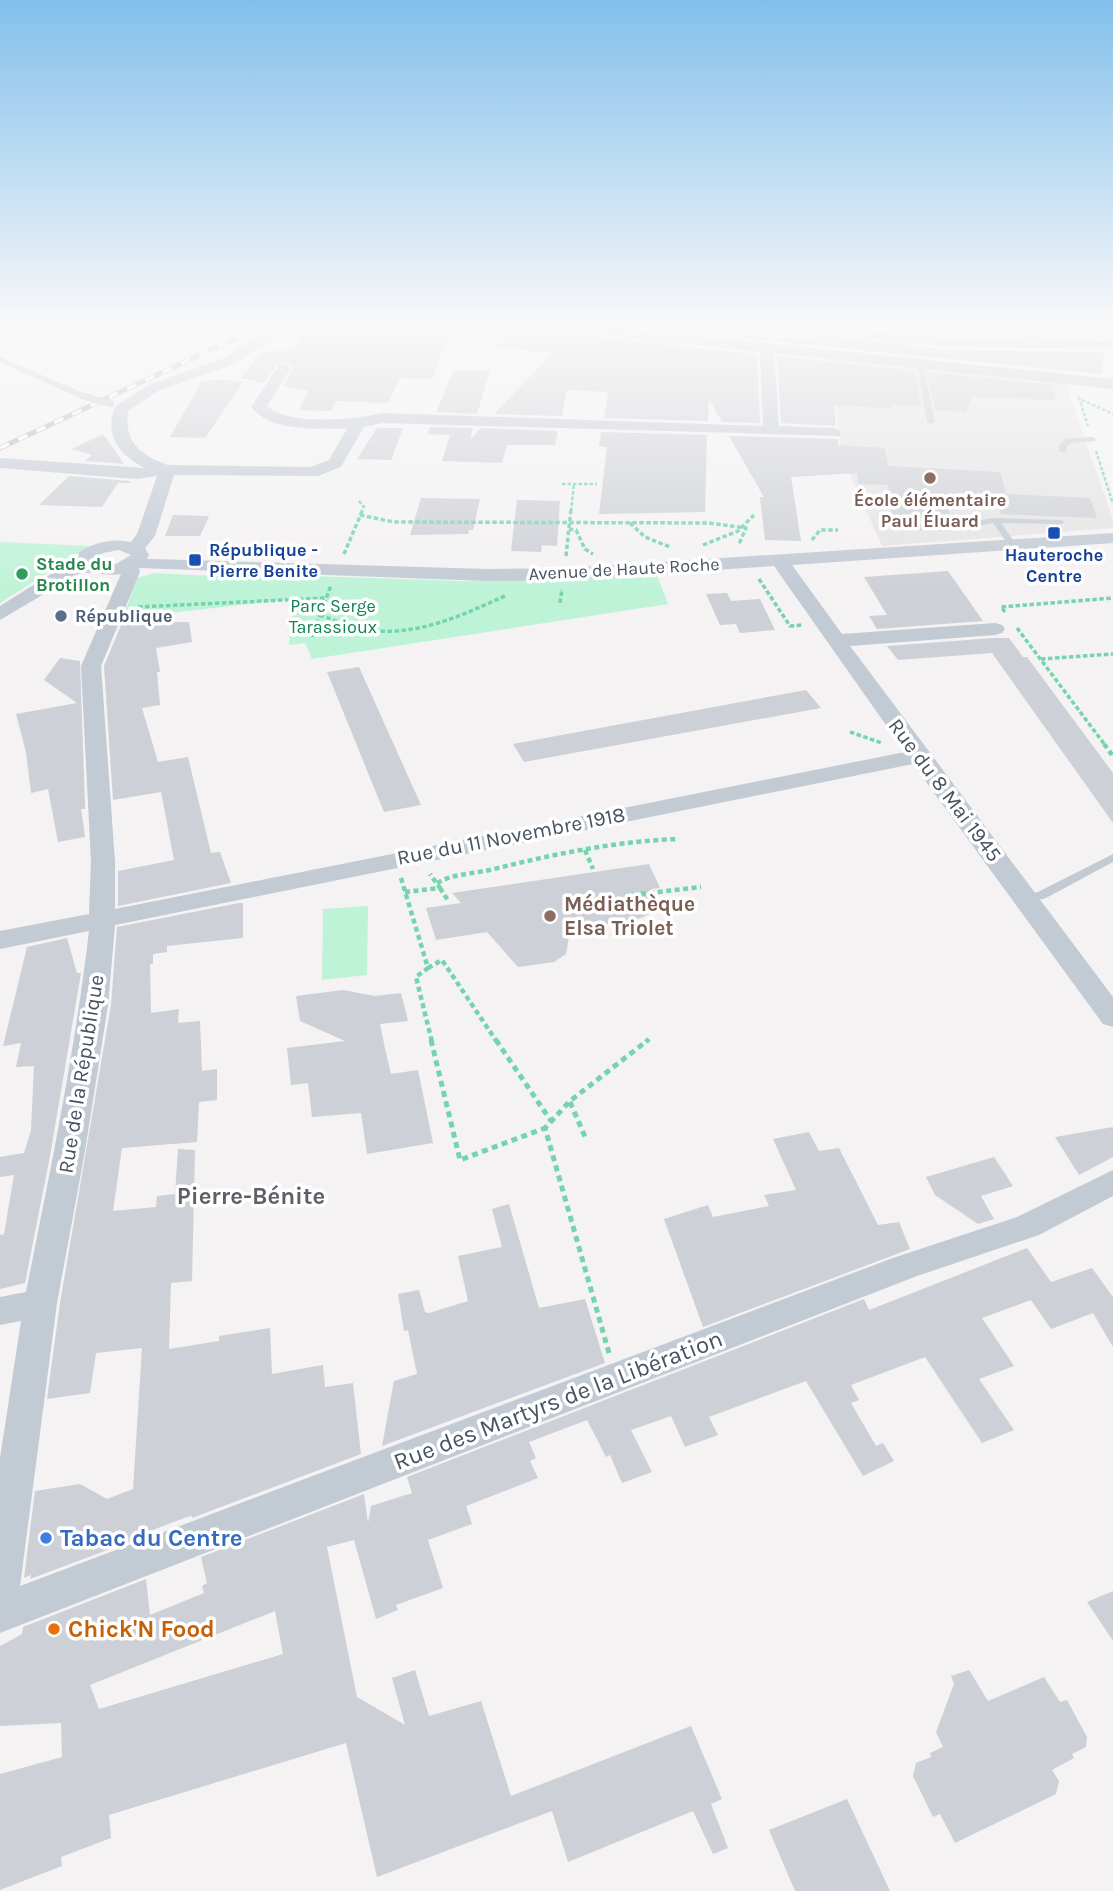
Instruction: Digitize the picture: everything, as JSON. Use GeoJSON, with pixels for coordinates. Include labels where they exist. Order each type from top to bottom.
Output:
{"type":"FeatureCollection","features":[{"type":"Feature","properties":{"kind":"street"},"geometry":{"type":"LineString","coordinates":[[117,413],[121,436],[130,454],[167,470]]}},
{"type":"Feature","properties":{"kind":"street"},"geometry":{"type":"LineString","coordinates":[[266,413],[283,420],[358,424],[382,418],[833,433]]}},
{"type":"Feature","properties":{"kind":"street"},"geometry":{"type":"LineString","coordinates":[[770,413],[771,430]]}},
{"type":"Feature","properties":{"kind":"street"},"geometry":{"type":"LineString","coordinates":[[0,463],[136,474],[167,470],[312,472],[335,463],[358,424]]}},
{"type":"Feature","properties":{"kind":"street","name":"Rue de la République"},"geometry":{"type":"LineString","coordinates":[[0,1588],[40,1303],[71,1151],[94,1005],[103,918],[103,862],[91,666],[117,608],[123,585],[131,572],[129,555],[146,536],[167,470]]}},
{"type":"Feature","properties":{"kind":"street","name":"Avenue de Haute Roche"},"geometry":{"type":"LineString","coordinates":[[0,614],[69,571],[88,564],[101,569],[129,555],[152,565],[461,574],[558,580],[750,553],[779,560],[1113,537]]}},
{"type":"Feature","properties":{"kind":"street","name":"Rue du 8 Mai 1945"},"geometry":{"type":"LineString","coordinates":[[779,560],[919,756],[1113,1017]]}},
{"type":"Feature","properties":{"kind":"street"},"geometry":{"type":"LineString","coordinates":[[829,632],[1002,623]]}},
{"type":"Feature","properties":{"kind":"street","name":"Rue du 11 Novembre 1918"},"geometry":{"type":"LineString","coordinates":[[0,940],[919,756]]}},
{"type":"Feature","properties":{"kind":"street","name":"Rue des Martyrs de la Libération"},"geometry":{"type":"LineString","coordinates":[[0,1613],[905,1267],[1028,1226],[1113,1182]]}},
{"type":"Feature","properties":{"kind":"street"},"geometry":{"type":"LineString","coordinates":[[0,1311],[40,1303]]}},
{"type":"Feature","properties":{"kind":"lane"},"geometry":{"type":"LineString","coordinates":[[929,413],[931,422]]}},
{"type":"Feature","properties":{"kind":"lane"},"geometry":{"type":"LineString","coordinates":[[1063,451],[1063,444],[1069,441],[1092,439]]}},
{"type":"Feature","properties":{"kind":"lane"},"geometry":{"type":"LineString","coordinates":[[995,520],[1012,544]]}},
{"type":"Feature","properties":{"kind":"lane"},"geometry":{"type":"LineString","coordinates":[[895,527],[947,528],[995,520],[1060,522]]}},
{"type":"Feature","properties":{"kind":"lane"},"geometry":{"type":"LineString","coordinates":[[1026,899],[1042,895],[1113,857]]}},
{"type":"Feature","properties":{"kind":"path"},"geometry":{"type":"LineString","coordinates":[[562,484],[597,484]]}},
{"type":"Feature","properties":{"kind":"path"},"geometry":{"type":"LineString","coordinates":[[560,603],[563,587],[558,580],[570,522],[573,484]]}},
{"type":"Feature","properties":{"kind":"path"},"geometry":{"type":"LineString","coordinates":[[360,515],[394,522],[709,523],[746,528]]}},
{"type":"Feature","properties":{"kind":"path"},"geometry":{"type":"LineString","coordinates":[[754,515],[740,542],[750,553],[790,626],[829,632]]}},
{"type":"Feature","properties":{"kind":"path"},"geometry":{"type":"LineString","coordinates":[[630,523],[645,537],[672,548]]}},
{"type":"Feature","properties":{"kind":"path"},"geometry":{"type":"LineString","coordinates":[[694,547],[729,537],[746,528]]}},
{"type":"Feature","properties":{"kind":"path"},"geometry":{"type":"LineString","coordinates":[[801,545],[812,540],[820,530],[838,530]]}},
{"type":"Feature","properties":{"kind":"path"},"geometry":{"type":"LineString","coordinates":[[320,615],[365,631],[420,628],[457,618],[515,592]]}},
{"type":"Feature","properties":{"kind":"path"},"geometry":{"type":"LineString","coordinates":[[117,608],[326,598]]}},
{"type":"Feature","properties":{"kind":"path"},"geometry":{"type":"LineString","coordinates":[[1002,623],[1001,607],[1113,598]]}},
{"type":"Feature","properties":{"kind":"path"},"geometry":{"type":"LineString","coordinates":[[1017,627],[1113,756]]}},
{"type":"Feature","properties":{"kind":"path"},"geometry":{"type":"LineString","coordinates":[[1040,659],[1113,654]]}},
{"type":"Feature","properties":{"kind":"path"},"geometry":{"type":"LineString","coordinates":[[405,892],[438,886],[454,874],[468,875],[479,870],[498,869],[616,843],[628,844],[640,839],[679,839]]}},
{"type":"Feature","properties":{"kind":"path"},"geometry":{"type":"LineString","coordinates":[[585,850],[593,869]]}},
{"type":"Feature","properties":{"kind":"path"},"geometry":{"type":"LineString","coordinates":[[406,857],[438,886],[449,902]]}},
{"type":"Feature","properties":{"kind":"path"},"geometry":{"type":"LineString","coordinates":[[406,857],[405,892],[428,968]]}},
{"type":"Feature","properties":{"kind":"path"},"geometry":{"type":"LineString","coordinates":[[624,896],[701,887]]}},
{"type":"Feature","properties":{"kind":"path"},"geometry":{"type":"LineString","coordinates":[[551,1121],[442,960],[416,977],[460,1160],[545,1128],[569,1101],[649,1039]]}},
{"type":"Feature","properties":{"kind":"path"},"geometry":{"type":"LineString","coordinates":[[569,1101],[586,1139]]}},
{"type":"Feature","properties":{"kind":"path"},"geometry":{"type":"LineString","coordinates":[[545,1128],[616,1378]]}},
{"type":"Feature","properties":{"kind":"shaded area"},"geometry":{"type":"Polygon","coordinates":[[[837,413],[1076,413],[1113,519],[1113,528],[882,546],[846,465],[843,465],[837,413]]]}},
{"type":"Feature","properties":{"kind":"green space","name":"Stade du Brotillon"},"geometry":{"type":"Polygon","coordinates":[[[0,542],[3,542],[90,546],[0,603],[0,542]]]}},
{"type":"Feature","properties":{"kind":"green space","name":"Parc Serge Tarassioux"},"geometry":{"type":"Polygon","coordinates":[[[154,573],[463,581],[657,575],[668,604],[312,659],[305,643],[289,645],[293,599],[160,614],[124,615],[137,578],[154,573]]]}},
{"type":"Feature","properties":{"kind":"green space"},"geometry":{"type":"Polygon","coordinates":[[[368,906],[367,975],[322,980],[323,909],[368,906]]]}},
{"type":"Feature","properties":{"kind":"building"},"geometry":{"type":"Polygon","coordinates":[[[184,413],[222,413],[205,438],[170,437],[184,413]]]}},
{"type":"Feature","properties":{"kind":"building"},"geometry":{"type":"Polygon","coordinates":[[[495,413],[563,413],[562,416],[495,413]]]}},
{"type":"Feature","properties":{"kind":"building"},"geometry":{"type":"Polygon","coordinates":[[[605,413],[708,413],[708,421],[604,418],[605,413]]]}},
{"type":"Feature","properties":{"kind":"building"},"geometry":{"type":"Polygon","coordinates":[[[717,413],[760,413],[760,423],[722,422],[717,413]]]}},
{"type":"Feature","properties":{"kind":"building"},"geometry":{"type":"Polygon","coordinates":[[[780,413],[835,413],[836,426],[781,423],[780,413]]]}},
{"type":"Feature","properties":{"kind":"building"},"geometry":{"type":"Polygon","coordinates":[[[430,427],[473,428],[470,440],[481,428],[558,431],[555,445],[507,445],[502,463],[442,461],[450,435],[427,434],[430,427]]]}},
{"type":"Feature","properties":{"kind":"building"},"geometry":{"type":"Polygon","coordinates":[[[377,428],[403,428],[391,460],[357,459],[377,428]]]}},
{"type":"Feature","properties":{"kind":"building"},"geometry":{"type":"Polygon","coordinates":[[[601,432],[707,435],[705,512],[599,514],[607,447],[599,446],[601,432]]]}},
{"type":"Feature","properties":{"kind":"building"},"geometry":{"type":"Polygon","coordinates":[[[103,434],[124,464],[85,461],[92,455],[72,449],[103,434]]]}},
{"type":"Feature","properties":{"kind":"building"},"geometry":{"type":"Polygon","coordinates":[[[729,436],[838,439],[838,445],[885,448],[888,466],[1000,472],[1006,494],[1090,498],[1097,518],[1001,514],[999,506],[948,504],[951,522],[893,521],[888,485],[858,484],[857,473],[791,477],[801,541],[765,540],[760,497],[764,497],[729,436]]]}},
{"type":"Feature","properties":{"kind":"building"},"geometry":{"type":"Polygon","coordinates":[[[69,476],[130,483],[118,483],[102,507],[39,505],[69,476]]]}},
{"type":"Feature","properties":{"kind":"building"},"geometry":{"type":"Polygon","coordinates":[[[421,498],[480,499],[473,530],[469,530],[468,534],[410,535],[421,498]]]}},
{"type":"Feature","properties":{"kind":"building"},"geometry":{"type":"Polygon","coordinates":[[[517,500],[560,501],[557,546],[542,545],[541,552],[511,551],[517,500]]]}},
{"type":"Feature","properties":{"kind":"building"},"geometry":{"type":"Polygon","coordinates":[[[173,515],[209,517],[200,536],[165,536],[173,515]]]}},
{"type":"Feature","properties":{"kind":"building"},"geometry":{"type":"Polygon","coordinates":[[[948,571],[983,621],[877,629],[869,616],[887,615],[864,577],[948,571]]]}},
{"type":"Feature","properties":{"kind":"building"},"geometry":{"type":"Polygon","coordinates":[[[727,593],[731,601],[760,599],[775,630],[740,633],[736,624],[720,625],[706,594],[727,593]]]}},
{"type":"Feature","properties":{"kind":"building"},"geometry":{"type":"Polygon","coordinates":[[[189,622],[192,642],[156,648],[160,672],[157,672],[160,705],[142,708],[158,762],[188,757],[211,853],[220,852],[231,883],[118,906],[118,871],[174,860],[161,792],[113,800],[104,666],[122,623],[189,622]]]}},
{"type":"Feature","properties":{"kind":"building"},"geometry":{"type":"Polygon","coordinates":[[[1009,638],[1023,657],[1027,657],[1113,773],[1113,823],[992,653],[898,660],[887,646],[1009,638]]]}},
{"type":"Feature","properties":{"kind":"building"},"geometry":{"type":"Polygon","coordinates":[[[60,658],[80,661],[85,805],[85,809],[81,809],[85,837],[58,842],[48,789],[31,793],[26,752],[16,714],[77,703],[44,680],[60,658]]]}},
{"type":"Feature","properties":{"kind":"building"},"geometry":{"type":"Polygon","coordinates":[[[359,667],[421,805],[384,812],[327,672],[359,667]]]}},
{"type":"Feature","properties":{"kind":"building"},"geometry":{"type":"Polygon","coordinates":[[[806,690],[821,708],[524,762],[513,744],[806,690]]]}},
{"type":"Feature","properties":{"kind":"building","name":"Médiathèque Elsa Triolet"},"geometry":{"type":"Polygon","coordinates":[[[649,864],[660,888],[651,889],[656,905],[653,912],[641,918],[570,931],[566,954],[554,962],[518,967],[487,932],[436,940],[426,908],[461,903],[452,893],[649,864]]]}},
{"type":"Feature","properties":{"kind":"building"},"geometry":{"type":"Polygon","coordinates":[[[243,903],[243,938],[167,946],[167,952],[153,954],[153,964],[150,964],[151,1013],[179,1009],[178,1023],[200,1021],[202,1071],[217,1069],[217,1100],[199,1102],[197,1142],[122,1148],[113,1211],[156,1207],[157,1196],[175,1194],[178,1149],[195,1150],[192,1281],[171,1283],[169,1349],[219,1341],[219,1336],[270,1328],[272,1374],[323,1365],[325,1387],[353,1383],[361,1454],[192,1518],[187,1517],[30,1579],[31,1575],[24,1578],[35,1491],[80,1484],[107,1499],[133,1489],[142,1348],[96,1353],[90,1393],[47,1399],[60,1303],[111,1005],[117,927],[243,903]]]}},
{"type":"Feature","properties":{"kind":"building"},"geometry":{"type":"Polygon","coordinates":[[[67,938],[77,973],[81,973],[50,1156],[25,1283],[0,1289],[0,1235],[4,1234],[14,1175],[0,1177],[0,1157],[24,1153],[31,1130],[34,1066],[16,1067],[21,1043],[3,1046],[27,947],[67,938]]]}},
{"type":"Feature","properties":{"kind":"building"},"geometry":{"type":"Polygon","coordinates":[[[343,990],[375,996],[401,993],[408,1021],[380,1024],[386,1053],[391,1074],[418,1070],[433,1143],[367,1154],[361,1113],[312,1117],[308,1083],[291,1085],[287,1048],[345,1041],[300,1021],[296,996],[343,990]]]}},
{"type":"Feature","properties":{"kind":"building"},"geometry":{"type":"Polygon","coordinates":[[[1113,1127],[1113,1157],[1079,1175],[1055,1137],[1113,1127]]]}},
{"type":"Feature","properties":{"kind":"building"},"geometry":{"type":"Polygon","coordinates":[[[809,1132],[819,1151],[839,1148],[878,1225],[899,1222],[910,1249],[703,1327],[664,1219],[708,1205],[713,1217],[769,1206],[764,1195],[796,1190],[773,1139],[809,1132]]]}},
{"type":"Feature","properties":{"kind":"building"},"geometry":{"type":"Polygon","coordinates":[[[994,1157],[1013,1186],[981,1196],[994,1219],[978,1224],[935,1195],[926,1177],[994,1157]]]}},
{"type":"Feature","properties":{"kind":"building"},"geometry":{"type":"Polygon","coordinates":[[[509,1204],[539,1308],[585,1299],[605,1363],[382,1446],[394,1381],[417,1374],[408,1330],[404,1331],[398,1294],[419,1290],[425,1312],[429,1313],[468,1301],[458,1256],[502,1247],[492,1209],[509,1204]]]}},
{"type":"Feature","properties":{"kind":"building"},"geometry":{"type":"Polygon","coordinates":[[[1027,1248],[1051,1282],[1092,1268],[1113,1297],[1113,1347],[1093,1313],[1051,1329],[1031,1300],[982,1318],[1014,1366],[979,1379],[1014,1430],[982,1443],[925,1357],[851,1385],[859,1400],[851,1403],[876,1446],[883,1443],[894,1461],[863,1476],[806,1381],[709,1417],[718,1435],[685,1447],[671,1416],[631,1430],[652,1472],[622,1483],[610,1455],[606,1457],[587,1420],[529,1442],[536,1458],[530,1461],[538,1478],[466,1506],[472,1524],[428,1540],[443,1588],[396,1605],[398,1610],[376,1619],[354,1540],[327,1547],[357,1697],[405,1725],[392,1678],[415,1670],[429,1716],[481,1701],[511,1796],[691,1726],[722,1799],[711,1804],[728,1848],[713,1854],[693,1811],[568,1862],[552,1811],[377,1877],[346,1743],[109,1815],[111,1838],[61,1857],[62,1866],[0,1890],[0,1774],[62,1757],[61,1723],[0,1726],[0,1646],[22,1634],[23,1627],[146,1579],[150,1615],[204,1593],[202,1586],[207,1583],[201,1557],[364,1494],[368,1523],[371,1506],[412,1493],[407,1477],[864,1299],[869,1310],[1027,1248]],[[275,1611],[90,1685],[99,1709],[283,1654],[275,1611]]]}},
{"type":"Feature","properties":{"kind":"building"},"geometry":{"type":"Polygon","coordinates":[[[1113,1591],[1113,1641],[1087,1602],[1113,1591]]]}},
{"type":"Feature","properties":{"kind":"building"},"geometry":{"type":"Polygon","coordinates":[[[969,1670],[988,1701],[1044,1677],[1060,1702],[1067,1700],[1087,1737],[1086,1747],[1072,1754],[1074,1758],[1052,1770],[1059,1781],[1056,1794],[955,1843],[940,1814],[933,1817],[913,1776],[916,1763],[931,1757],[930,1753],[943,1747],[936,1732],[954,1684],[951,1676],[969,1670]]]}},
{"type":"Feature","properties":{"kind":"building"},"geometry":{"type":"Polygon","coordinates":[[[847,1799],[890,1891],[795,1891],[769,1830],[847,1799]]]}},
{"type":"Feature","properties":{"kind":"railway"},"geometry":{"type":"LineString","coordinates":[[0,448],[75,413]]}},
{"type":"Feature","properties":{"kind":"place","name":"École élémentaire Paul Éluard"},"geometry":{"type":"Point","coordinates":[930,478]}},
{"type":"Feature","properties":{"kind":"place","name":"Hauteroche Centre"},"geometry":{"type":"Point","coordinates":[1054,533]}},
{"type":"Feature","properties":{"kind":"place","name":"République - Pierre Benite"},"geometry":{"type":"Point","coordinates":[195,560]}},
{"type":"Feature","properties":{"kind":"place","name":"Stade du Brotillon"},"geometry":{"type":"Point","coordinates":[22,574]}},
{"type":"Feature","properties":{"kind":"place","name":"République"},"geometry":{"type":"Point","coordinates":[61,616]}},
{"type":"Feature","properties":{"kind":"place","name":"Médiathèque Elsa Triolet"},"geometry":{"type":"Point","coordinates":[550,916]}},
{"type":"Feature","properties":{"kind":"place","name":"Tabac du Centre"},"geometry":{"type":"Point","coordinates":[46,1538]}},
{"type":"Feature","properties":{"kind":"place","name":"Chick'N Food"},"geometry":{"type":"Point","coordinates":[54,1629]}},
{"type":"Feature","properties":{"kind":"district","name":"Pierre-Bénite"},"geometry":{"type":"Point","coordinates":[251,1196]}}]}
